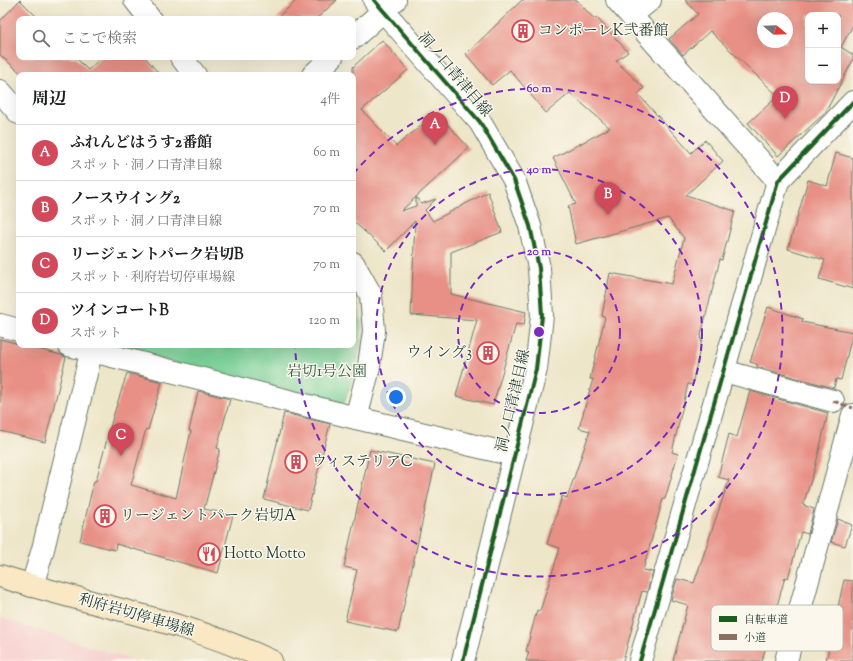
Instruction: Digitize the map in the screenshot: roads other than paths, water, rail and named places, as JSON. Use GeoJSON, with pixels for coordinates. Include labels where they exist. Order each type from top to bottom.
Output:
{"type":"FeatureCollection","features":[{"type":"Feature","properties":{"kind":"main road","name":"利府岩切停車場線"},"geometry":{"type":"LineString","coordinates":[[0,576],[182,627],[271,661]]}},
{"type":"Feature","properties":{"kind":"street"},"geometry":{"type":"LineString","coordinates":[[134,0],[147,16]]}},
{"type":"Feature","properties":{"kind":"street"},"geometry":{"type":"LineString","coordinates":[[650,0],[624,8],[778,181]]}},
{"type":"Feature","properties":{"kind":"street"},"geometry":{"type":"LineString","coordinates":[[356,35],[384,4]]}},
{"type":"Feature","properties":{"kind":"street","name":"洞ノ口青津目線"},"geometry":{"type":"LineString","coordinates":[[384,4],[480,122],[514,180],[530,226],[539,268],[542,316],[536,369],[463,661]]}},
{"type":"Feature","properties":{"kind":"street"},"geometry":{"type":"LineString","coordinates":[[183,60],[193,72]]}},
{"type":"Feature","properties":{"kind":"street"},"geometry":{"type":"LineString","coordinates":[[316,72],[329,60]]}},
{"type":"Feature","properties":{"kind":"street"},"geometry":{"type":"LineString","coordinates":[[0,91],[16,110]]}},
{"type":"Feature","properties":{"kind":"street"},"geometry":{"type":"LineString","coordinates":[[640,661],[778,181],[853,102]]}},
{"type":"Feature","properties":{"kind":"street"},"geometry":{"type":"LineString","coordinates":[[356,268],[371,295],[374,331],[368,372],[356,418]]}},
{"type":"Feature","properties":{"kind":"street"},"geometry":{"type":"LineString","coordinates":[[0,325],[16,329]]}},
{"type":"Feature","properties":{"kind":"street"},"geometry":{"type":"LineString","coordinates":[[32,586],[43,549],[92,348],[356,418],[514,455]]}},
{"type":"Feature","properties":{"kind":"street"},"geometry":{"type":"LineString","coordinates":[[724,371],[833,401]]}},
{"type":"Feature","properties":{"kind":"street"},"geometry":{"type":"LineString","coordinates":[[801,605],[853,415]]}},
{"type":"Feature","properties":{"kind":"street"},"geometry":{"type":"LineString","coordinates":[[786,661],[789,651]]}},
{"type":"Feature","properties":{"kind":"place","name":"コンポーレK弐番館"},"geometry":{"type":"Point","coordinates":[523,31]}},
{"type":"Feature","properties":{"kind":"place","name":"ツインコートB"},"geometry":{"type":"Point","coordinates":[785,119]}},
{"type":"Feature","properties":{"kind":"place","name":"ふれんどはうす2番館"},"geometry":{"type":"Point","coordinates":[435,145]}},
{"type":"Feature","properties":{"kind":"place","name":"ノースウイング2"},"geometry":{"type":"Point","coordinates":[608,215]}},
{"type":"Feature","properties":{"kind":"place","name":"ウイング3"},"geometry":{"type":"Point","coordinates":[488,353]}},
{"type":"Feature","properties":{"kind":"place","name":"リージェントパーク岩切B"},"geometry":{"type":"Point","coordinates":[121,456]}},
{"type":"Feature","properties":{"kind":"place","name":"ウィステリアC"},"geometry":{"type":"Point","coordinates":[296,462]}},
{"type":"Feature","properties":{"kind":"place","name":"リージェントパーク岩切A"},"geometry":{"type":"Point","coordinates":[105,516]}},
{"type":"Feature","properties":{"kind":"place","name":"Hotto Motto"},"geometry":{"type":"Point","coordinates":[209,554]}},
{"type":"Feature","properties":{"kind":"park label","name":"岩切1号公園"},"geometry":{"type":"Point","coordinates":[327,372]}}]}
